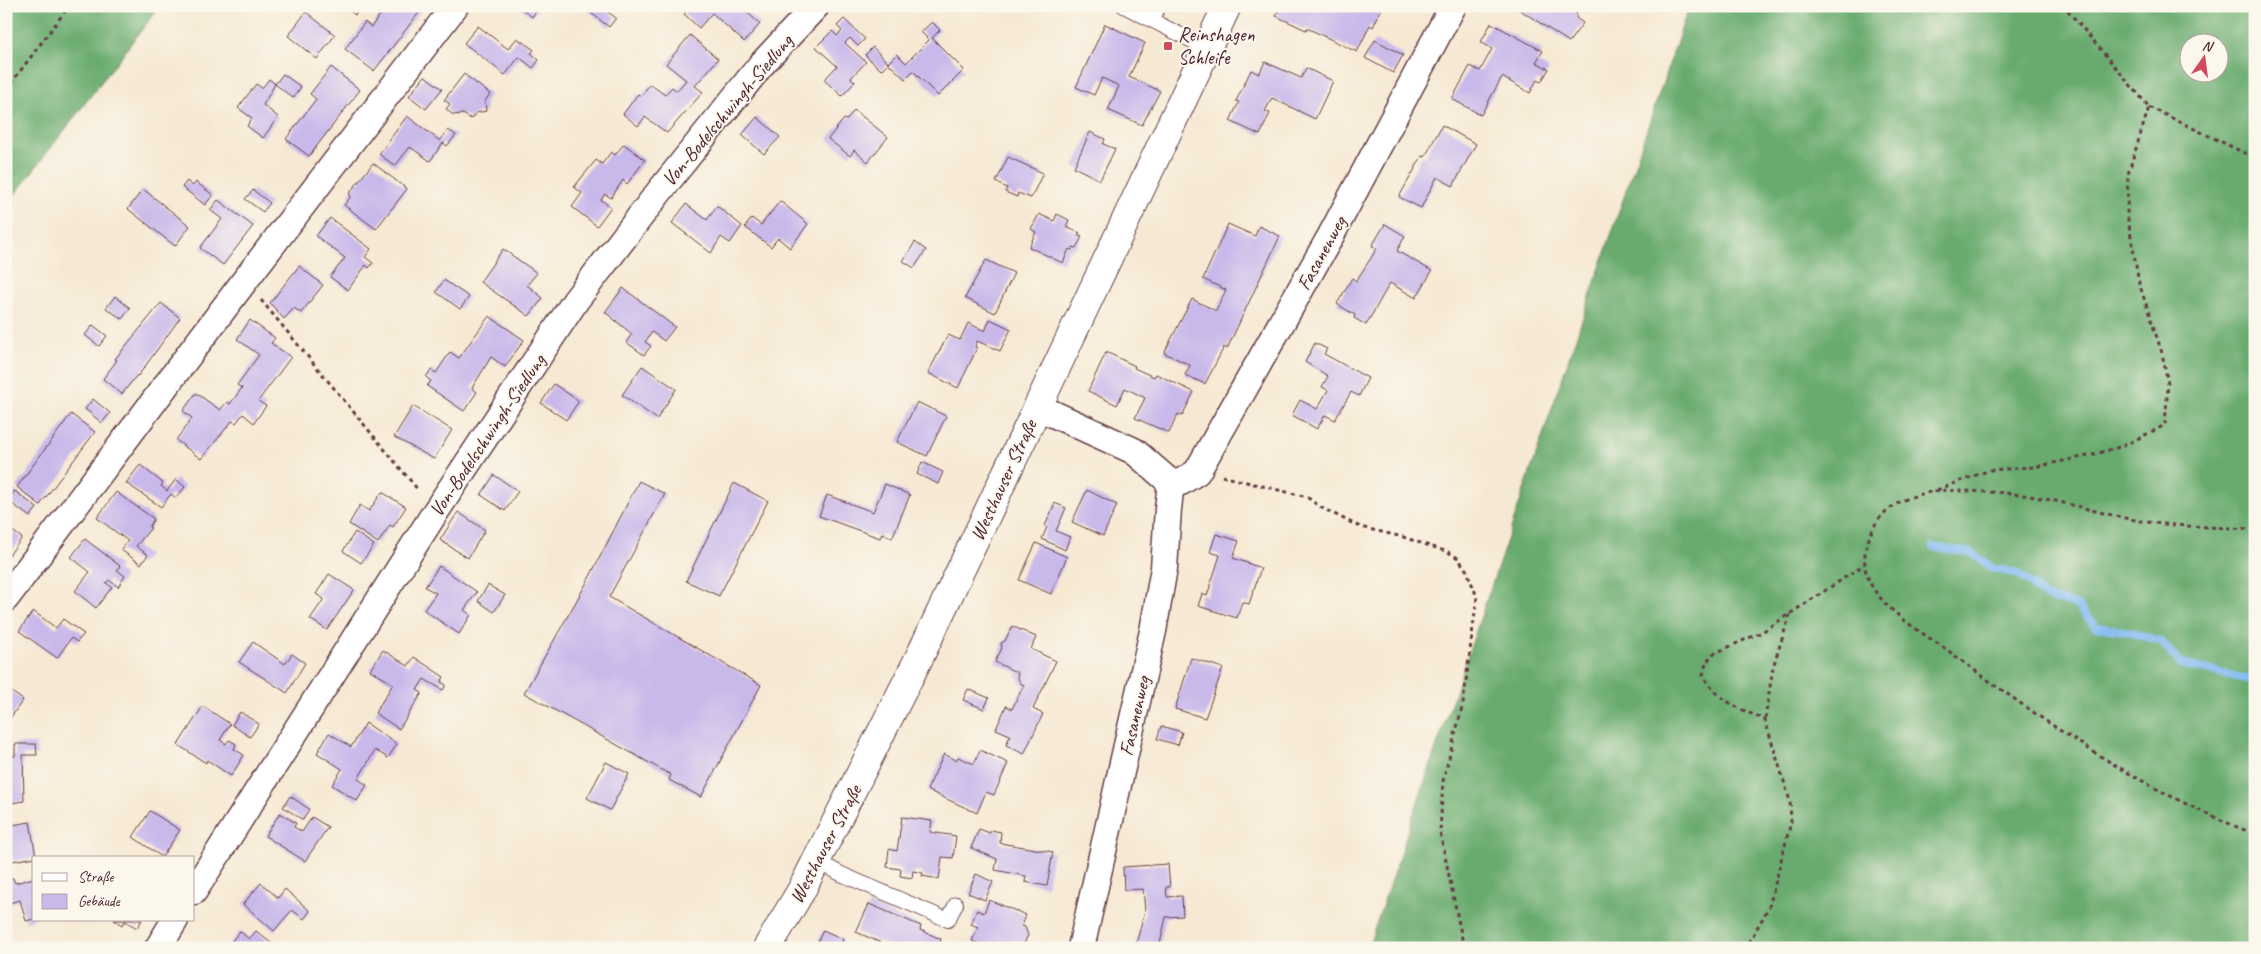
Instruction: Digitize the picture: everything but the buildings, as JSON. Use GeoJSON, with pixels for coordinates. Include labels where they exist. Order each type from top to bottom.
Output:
{"type":"FeatureCollection","features":[{"type":"Feature","properties":{"kind":"main road","name":"Westhauser Straße"},"geometry":{"type":"LineString","coordinates":[[767,948],[817,861],[919,658],[1227,6]]}},
{"type":"Feature","properties":{"kind":"street"},"geometry":{"type":"LineString","coordinates":[[6,598],[246,279],[455,6]]}},
{"type":"Feature","properties":{"kind":"street","name":"Von-Bodelschwingh-Siedlung"},"geometry":{"type":"LineString","coordinates":[[195,889],[436,511],[576,300],[659,192],[761,65],[816,6]]}},
{"type":"Feature","properties":{"kind":"street","name":"Fasanenweg"},"geometry":{"type":"LineString","coordinates":[[1197,472],[1329,239],[1453,6]]}},
{"type":"Feature","properties":{"kind":"street"},"geometry":{"type":"LineString","coordinates":[[1038,408],[1134,451],[1171,482],[1182,482],[1197,472]]}},
{"type":"Feature","properties":{"kind":"street","name":"Fasanenweg"},"geometry":{"type":"LineString","coordinates":[[1081,948],[1154,631],[1164,568],[1171,482]]}},
{"type":"Feature","properties":{"kind":"street"},"geometry":{"type":"LineString","coordinates":[[158,948],[174,922]]}},
{"type":"Feature","properties":{"kind":"lane"},"geometry":{"type":"LineString","coordinates":[[1124,6],[1208,49]]}},
{"type":"Feature","properties":{"kind":"lane"},"geometry":{"type":"LineString","coordinates":[[1152,20],[1159,6]]}},
{"type":"Feature","properties":{"kind":"lane"},"geometry":{"type":"LineString","coordinates":[[817,861],[841,874],[948,920],[956,904]]}},
{"type":"Feature","properties":{"kind":"path"},"geometry":{"type":"LineString","coordinates":[[6,90],[69,6]]}},
{"type":"Feature","properties":{"kind":"path"},"geometry":{"type":"LineString","coordinates":[[2064,6],[2149,107],[2255,158]]}},
{"type":"Feature","properties":{"kind":"path"},"geometry":{"type":"LineString","coordinates":[[2149,107],[2128,174],[2127,214],[2139,283],[2162,353],[2168,384],[2165,425],[2123,446],[2092,455],[2034,467],[1990,470],[1894,504],[1884,512],[1875,524],[1865,551],[1864,565],[1873,587],[1895,612],[2079,744],[2161,792],[2204,813],[2255,834]]}},
{"type":"Feature","properties":{"kind":"path"},"geometry":{"type":"LineString","coordinates":[[246,279],[436,511]]}},
{"type":"Feature","properties":{"kind":"path"},"geometry":{"type":"LineString","coordinates":[[1197,472],[1246,481],[1307,497],[1320,507],[1360,527],[1403,537],[1448,552],[1458,558],[1467,571],[1477,597],[1464,704],[1443,781],[1440,832],[1464,948]]}},
{"type":"Feature","properties":{"kind":"path"},"geometry":{"type":"LineString","coordinates":[[1934,491],[1985,491],[2040,497],[2133,520],[2161,524],[2255,529]]}},
{"type":"Feature","properties":{"kind":"path"},"geometry":{"type":"LineString","coordinates":[[1765,720],[1731,705],[1710,688],[1703,674],[1706,663],[1713,654],[1762,632],[1864,565]]}},
{"type":"Feature","properties":{"kind":"path"},"geometry":{"type":"LineString","coordinates":[[1743,948],[1769,908],[1791,822],[1790,801],[1765,720],[1773,667],[1790,613]]}},
{"type":"Feature","properties":{"kind":"green space"},"geometry":{"type":"Polygon","coordinates":[[[6,6],[160,6],[6,206],[6,6]]]}},
{"type":"Feature","properties":{"kind":"green space"},"geometry":{"type":"Polygon","coordinates":[[[1689,6],[2255,6],[2255,948],[1368,948],[1689,6]]]}},
{"type":"Feature","properties":{"kind":"waterway"},"geometry":{"type":"LineString","coordinates":[[1933,547],[1972,553],[1992,568],[2019,574],[2045,597],[2076,605],[2097,627],[2124,631],[2160,641],[2181,664],[2255,681]]}},
{"type":"Feature","properties":{"kind":"place","name":"Reinshagen Schleife"},"geometry":{"type":"Point","coordinates":[1168,46]}}]}
